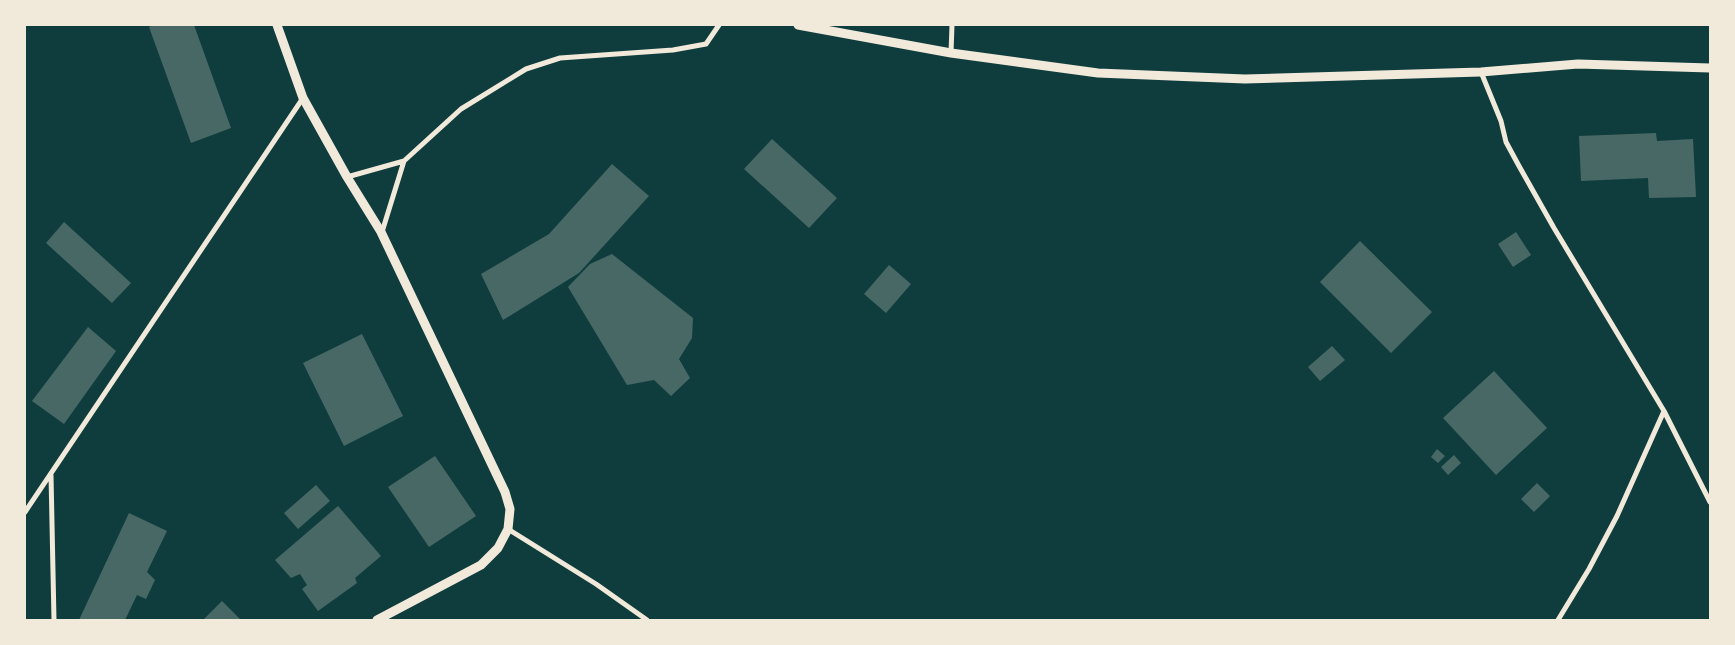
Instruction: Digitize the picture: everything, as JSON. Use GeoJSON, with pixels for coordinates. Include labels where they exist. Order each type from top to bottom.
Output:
{"type":"FeatureCollection","features":[{"type":"Feature","properties":{"kind":"street"},"geometry":{"type":"LineString","coordinates":[[277,25],[304,98],[347,177],[381,232],[505,492],[510,510],[508,529],[498,548],[481,565],[377,620]]}},
{"type":"Feature","properties":{"kind":"street"},"geometry":{"type":"LineString","coordinates":[[347,177],[404,161],[461,109],[526,69],[560,58],[673,50],[706,44],[719,25]]}},
{"type":"Feature","properties":{"kind":"street"},"geometry":{"type":"LineString","coordinates":[[798,25],[951,53],[1098,73],[1245,79],[1481,72],[1578,64],[1710,68]]}},
{"type":"Feature","properties":{"kind":"street"},"geometry":{"type":"LineString","coordinates":[[951,53],[952,25]]}},
{"type":"Feature","properties":{"kind":"street"},"geometry":{"type":"LineString","coordinates":[[1481,72],[1501,121],[1506,142],[1554,228],[1664,411],[1710,502]]}},
{"type":"Feature","properties":{"kind":"street"},"geometry":{"type":"LineString","coordinates":[[25,512],[304,98]]}},
{"type":"Feature","properties":{"kind":"street"},"geometry":{"type":"LineString","coordinates":[[381,232],[404,161]]}},
{"type":"Feature","properties":{"kind":"street"},"geometry":{"type":"LineString","coordinates":[[1558,620],[1589,569],[1617,516],[1664,411]]}},
{"type":"Feature","properties":{"kind":"street"},"geometry":{"type":"LineString","coordinates":[[51,475],[54,620]]}},
{"type":"Feature","properties":{"kind":"street"},"geometry":{"type":"LineString","coordinates":[[508,529],[596,584],[647,620]]}},
{"type":"Feature","properties":{"kind":"building"},"geometry":{"type":"Polygon","coordinates":[[[153,25],[194,25],[231,128],[191,143],[149,27],[153,25]]]}},
{"type":"Feature","properties":{"kind":"building"},"geometry":{"type":"Polygon","coordinates":[[[1656,133],[1657,141],[1693,139],[1696,197],[1649,198],[1648,178],[1581,181],[1579,136],[1656,133]]]}},
{"type":"Feature","properties":{"kind":"building"},"geometry":{"type":"Polygon","coordinates":[[[772,139],[837,198],[809,228],[744,169],[772,139]]]}},
{"type":"Feature","properties":{"kind":"building"},"geometry":{"type":"Polygon","coordinates":[[[612,164],[649,196],[579,273],[503,320],[481,274],[549,234],[612,164]]]}},
{"type":"Feature","properties":{"kind":"building"},"geometry":{"type":"Polygon","coordinates":[[[64,222],[131,283],[112,303],[46,243],[64,222]]]}},
{"type":"Feature","properties":{"kind":"building"},"geometry":{"type":"Polygon","coordinates":[[[1516,232],[1531,255],[1513,267],[1498,244],[1516,232]]]}},
{"type":"Feature","properties":{"kind":"building"},"geometry":{"type":"Polygon","coordinates":[[[1360,241],[1432,312],[1391,353],[1320,282],[1360,241]]]}},
{"type":"Feature","properties":{"kind":"building"},"geometry":{"type":"Polygon","coordinates":[[[612,254],[693,318],[692,338],[679,359],[690,378],[671,396],[654,380],[627,385],[568,287],[590,264],[612,254]]]}},
{"type":"Feature","properties":{"kind":"building"},"geometry":{"type":"Polygon","coordinates":[[[889,265],[911,284],[886,313],[864,294],[889,265]]]}},
{"type":"Feature","properties":{"kind":"building"},"geometry":{"type":"Polygon","coordinates":[[[88,327],[116,351],[64,424],[32,401],[88,327]]]}},
{"type":"Feature","properties":{"kind":"building"},"geometry":{"type":"Polygon","coordinates":[[[362,334],[403,416],[344,446],[303,363],[362,334]]]}},
{"type":"Feature","properties":{"kind":"building"},"geometry":{"type":"Polygon","coordinates":[[[1332,346],[1345,360],[1320,381],[1308,367],[1332,346]]]}},
{"type":"Feature","properties":{"kind":"building"},"geometry":{"type":"Polygon","coordinates":[[[1494,371],[1547,428],[1496,475],[1443,418],[1494,371]]]}},
{"type":"Feature","properties":{"kind":"building"},"geometry":{"type":"Polygon","coordinates":[[[1437,449],[1445,456],[1438,463],[1431,457],[1437,449]]]}},
{"type":"Feature","properties":{"kind":"building"},"geometry":{"type":"Polygon","coordinates":[[[1454,455],[1461,463],[1448,475],[1441,467],[1454,455]]]}},
{"type":"Feature","properties":{"kind":"building"},"geometry":{"type":"Polygon","coordinates":[[[435,456],[476,516],[429,547],[388,487],[435,456]]]}},
{"type":"Feature","properties":{"kind":"building"},"geometry":{"type":"Polygon","coordinates":[[[1537,483],[1550,496],[1534,512],[1521,499],[1537,483]]]}},
{"type":"Feature","properties":{"kind":"building"},"geometry":{"type":"Polygon","coordinates":[[[316,485],[330,501],[298,529],[284,513],[316,485]]]}},
{"type":"Feature","properties":{"kind":"building"},"geometry":{"type":"Polygon","coordinates":[[[338,506],[381,556],[355,578],[357,583],[318,611],[302,589],[307,585],[300,574],[291,578],[275,560],[338,506]]]}},
{"type":"Feature","properties":{"kind":"building"},"geometry":{"type":"Polygon","coordinates":[[[129,513],[167,531],[147,572],[155,580],[146,599],[137,595],[125,620],[79,620],[129,513]]]}},
{"type":"Feature","properties":{"kind":"building"},"geometry":{"type":"Polygon","coordinates":[[[222,601],[241,620],[203,620],[222,601]]]}}]}
